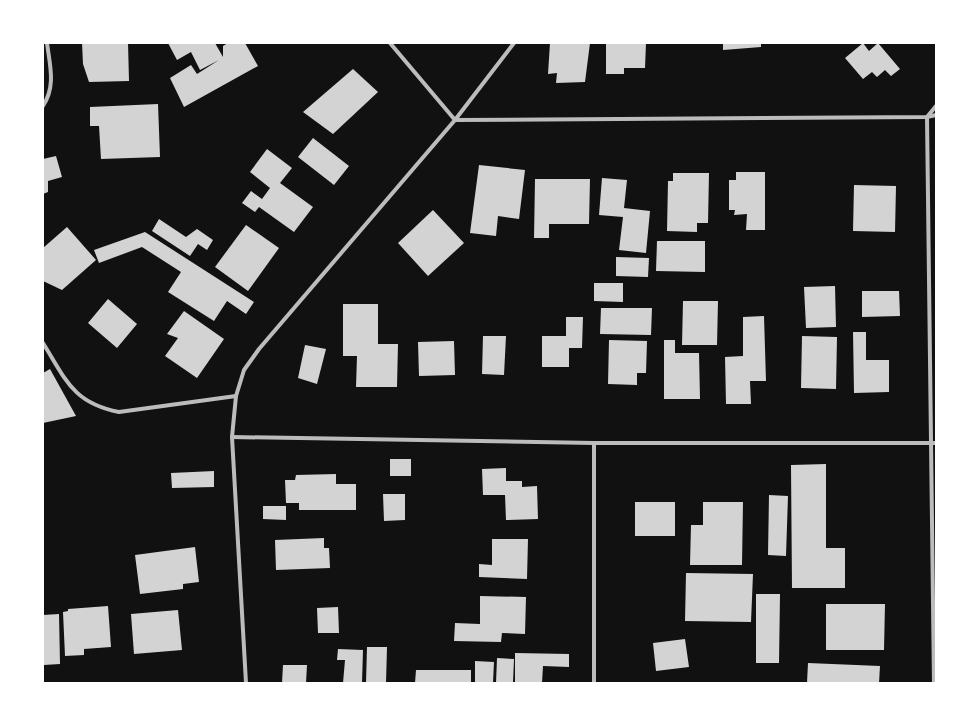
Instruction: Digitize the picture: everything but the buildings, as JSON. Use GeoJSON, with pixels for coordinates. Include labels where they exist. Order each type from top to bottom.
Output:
{"type":"FeatureCollection","features":[{"type":"Feature","properties":{"kind":"street"},"geometry":{"type":"LineString","coordinates":[[43,106],[49,96],[52,82],[47,43]]}},
{"type":"Feature","properties":{"kind":"street"},"geometry":{"type":"LineString","coordinates":[[390,43],[455,120]]}},
{"type":"Feature","properties":{"kind":"street"},"geometry":{"type":"LineString","coordinates":[[246,683],[232,437],[236,396],[244,370],[259,348],[455,120],[514,43]]}},
{"type":"Feature","properties":{"kind":"street"},"geometry":{"type":"LineString","coordinates":[[934,683],[934,442],[927,117],[936,106]]}},
{"type":"Feature","properties":{"kind":"street"},"geometry":{"type":"LineString","coordinates":[[455,120],[927,117],[936,115]]}},
{"type":"Feature","properties":{"kind":"street"},"geometry":{"type":"LineString","coordinates":[[43,343],[69,385],[83,399],[100,408],[119,412],[236,396]]}},
{"type":"Feature","properties":{"kind":"street"},"geometry":{"type":"LineString","coordinates":[[232,437],[594,443],[934,442]]}},
{"type":"Feature","properties":{"kind":"street"},"geometry":{"type":"LineString","coordinates":[[594,443],[594,683]]}}]}
